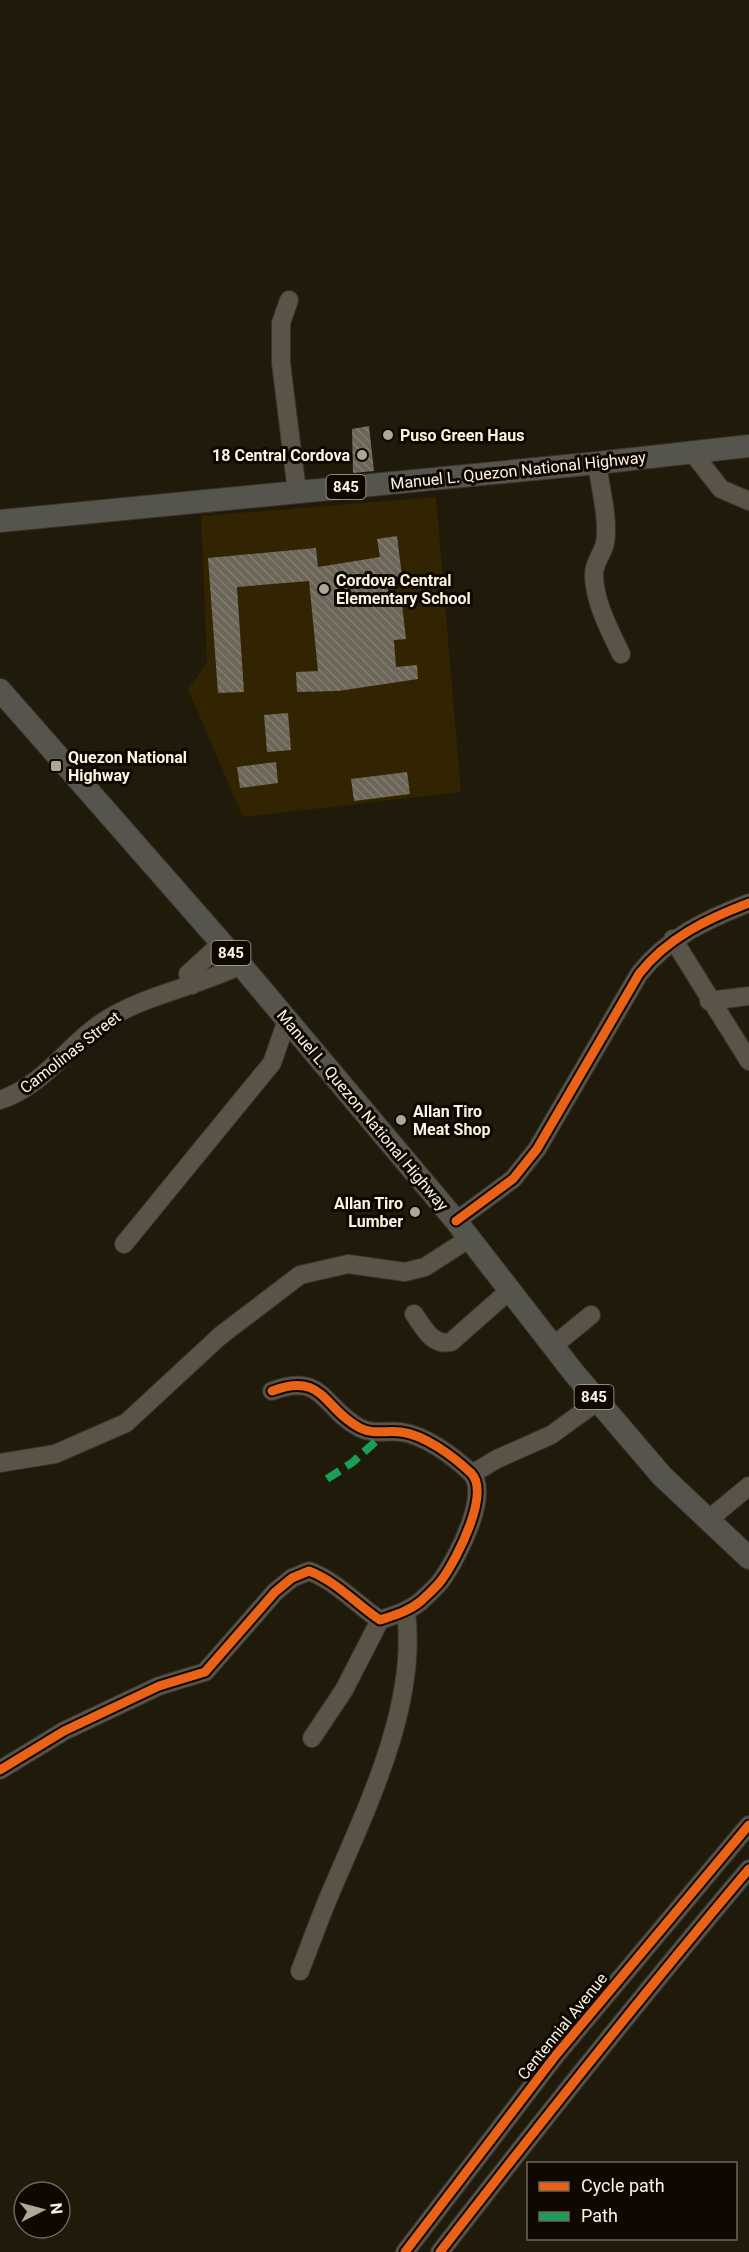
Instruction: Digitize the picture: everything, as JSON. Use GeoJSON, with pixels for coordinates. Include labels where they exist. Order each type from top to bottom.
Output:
{"type":"FeatureCollection","features":[{"type":"Feature","properties":{"kind":"main road","name":"Manuel L. Quezon National Highway"},"geometry":{"type":"LineString","coordinates":[[0,521],[749,446]]}},
{"type":"Feature","properties":{"kind":"main road","name":"Manuel L. Quezon National Highway"},"geometry":{"type":"LineString","coordinates":[[1,694],[241,965],[463,1229],[553,1346],[662,1476],[749,1558]]}},
{"type":"Feature","properties":{"kind":"street"},"geometry":{"type":"LineString","coordinates":[[289,300],[281,323],[281,363],[297,492]]}},
{"type":"Feature","properties":{"kind":"street"},"geometry":{"type":"LineString","coordinates":[[692,452],[721,489],[749,501]]}},
{"type":"Feature","properties":{"kind":"street"},"geometry":{"type":"LineString","coordinates":[[597,463],[605,543],[594,567],[595,586],[621,654]]}},
{"type":"Feature","properties":{"kind":"street"},"geometry":{"type":"LineString","coordinates":[[0,1463],[55,1454],[126,1423],[220,1336],[300,1275],[348,1264],[405,1272],[424,1267],[513,1179],[537,1149],[639,974],[654,955],[673,939],[749,903]]}},
{"type":"Feature","properties":{"kind":"street"},"geometry":{"type":"LineString","coordinates":[[673,939],[709,1001],[749,1061]]}},
{"type":"Feature","properties":{"kind":"street"},"geometry":{"type":"LineString","coordinates":[[192,985],[188,974],[222,943]]}},
{"type":"Feature","properties":{"kind":"street","name":"Camolinas Street"},"geometry":{"type":"LineString","coordinates":[[0,1100],[20,1094],[38,1082],[106,1019],[131,1006],[241,965]]}},
{"type":"Feature","properties":{"kind":"street"},"geometry":{"type":"LineString","coordinates":[[709,1001],[749,996]]}},
{"type":"Feature","properties":{"kind":"street"},"geometry":{"type":"LineString","coordinates":[[124,1244],[272,1063],[287,1020]]}},
{"type":"Feature","properties":{"kind":"street"},"geometry":{"type":"LineString","coordinates":[[414,1314],[434,1340],[441,1344],[451,1341],[510,1290]]}},
{"type":"Feature","properties":{"kind":"street"},"geometry":{"type":"LineString","coordinates":[[553,1346],[591,1315]]}},
{"type":"Feature","properties":{"kind":"street"},"geometry":{"type":"LineString","coordinates":[[272,1391],[294,1384],[305,1384],[316,1390],[358,1427],[372,1433],[401,1432],[430,1442],[472,1474],[477,1482],[477,1502],[471,1524],[443,1578],[406,1612],[380,1620],[344,1690],[312,1738]]}},
{"type":"Feature","properties":{"kind":"street"},"geometry":{"type":"LineString","coordinates":[[472,1474],[497,1459],[551,1435],[598,1401]]}},
{"type":"Feature","properties":{"kind":"street"},"geometry":{"type":"LineString","coordinates":[[708,1520],[749,1486]]}},
{"type":"Feature","properties":{"kind":"street"},"geometry":{"type":"LineString","coordinates":[[0,1770],[64,1731],[159,1686],[205,1672],[275,1592],[292,1578],[309,1571],[326,1577],[356,1604],[380,1620]]}},
{"type":"Feature","properties":{"kind":"street"},"geometry":{"type":"LineString","coordinates":[[300,1971],[379,1774],[398,1712],[408,1629],[406,1612]]}},
{"type":"Feature","properties":{"kind":"street","name":"Centennial Avenue"},"geometry":{"type":"LineString","coordinates":[[405,2252],[556,2055],[749,1824]]}},
{"type":"Feature","properties":{"kind":"street"},"geometry":{"type":"LineString","coordinates":[[440,2252],[576,2077],[623,2024],[685,1944],[749,1869]]}},
{"type":"Feature","properties":{"kind":"street"},"geometry":{"type":"LineString","coordinates":[[556,2055],[576,2077]]}},
{"type":"Feature","properties":{"kind":"shaded area","name":"Cordova Central Elementary School"},"geometry":{"type":"Polygon","coordinates":[[[436,497],[461,792],[243,817],[188,689],[207,662],[201,516],[436,497]]]}},
{"type":"Feature","properties":{"kind":"building","name":"18 Central Cordova"},"geometry":{"type":"Polygon","coordinates":[[[369,426],[374,471],[353,473],[352,429],[369,426]]]}},
{"type":"Feature","properties":{"kind":"building"},"geometry":{"type":"Polygon","coordinates":[[[397,536],[402,576],[387,579],[390,606],[402,605],[406,639],[394,640],[396,667],[417,665],[418,679],[338,691],[297,692],[296,672],[318,671],[309,581],[237,587],[244,692],[218,693],[208,558],[316,548],[318,567],[380,557],[377,539],[397,536]]]}},
{"type":"Feature","properties":{"kind":"building"},"geometry":{"type":"Polygon","coordinates":[[[288,713],[291,750],[267,752],[264,715],[288,713]]]}},
{"type":"Feature","properties":{"kind":"building"},"geometry":{"type":"Polygon","coordinates":[[[276,762],[278,783],[240,788],[237,767],[276,762]]]}},
{"type":"Feature","properties":{"kind":"building"},"geometry":{"type":"Polygon","coordinates":[[[407,772],[410,794],[354,801],[351,779],[407,772]]]}},
{"type":"Feature","properties":{"kind":"marked path"},"geometry":{"type":"LineString","coordinates":[[327,1479],[353,1462],[386,1432]]}},
{"type":"Feature","properties":{"kind":"cycle path"},"geometry":{"type":"LineString","coordinates":[[456,1221],[513,1179],[537,1149],[639,974],[650,961],[689,931],[749,903]]}},
{"type":"Feature","properties":{"kind":"cycle path"},"geometry":{"type":"LineString","coordinates":[[0,1770],[64,1731],[159,1686],[205,1672],[275,1592],[292,1578],[309,1571],[319,1575],[380,1620],[402,1612],[421,1601],[441,1581],[463,1541],[475,1510],[476,1482],[471,1473],[447,1453],[420,1437],[401,1432],[375,1432],[360,1428],[313,1389],[289,1386],[272,1391]]}},
{"type":"Feature","properties":{"kind":"cycle path"},"geometry":{"type":"LineString","coordinates":[[405,2252],[556,2055],[749,1825]]}},
{"type":"Feature","properties":{"kind":"cycle path"},"geometry":{"type":"LineString","coordinates":[[440,2252],[670,1963],[749,1869]]}},
{"type":"Feature","properties":{"kind":"place","name":"Puso Green Haus"},"geometry":{"type":"Point","coordinates":[388,435]}},
{"type":"Feature","properties":{"kind":"place","name":"18 Central Cordova"},"geometry":{"type":"Point","coordinates":[362,455]}},
{"type":"Feature","properties":{"kind":"place","name":"Cordova Central Elementary School"},"geometry":{"type":"Point","coordinates":[324,589]}},
{"type":"Feature","properties":{"kind":"place","name":"Quezon National Highway"},"geometry":{"type":"Point","coordinates":[56,766]}},
{"type":"Feature","properties":{"kind":"place","name":"Allan Tiro Meat Shop"},"geometry":{"type":"Point","coordinates":[401,1120]}},
{"type":"Feature","properties":{"kind":"place","name":"Allan Tiro Lumber"},"geometry":{"type":"Point","coordinates":[415,1212]}}]}
